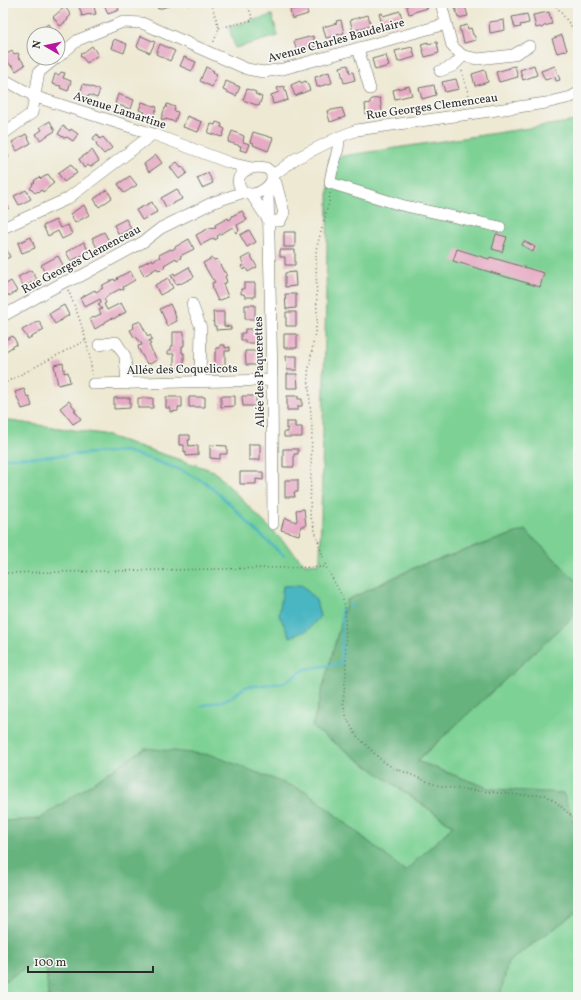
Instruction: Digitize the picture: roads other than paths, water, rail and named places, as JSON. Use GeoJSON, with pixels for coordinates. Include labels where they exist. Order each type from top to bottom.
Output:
{"type":"FeatureCollection","features":[{"type":"Feature","properties":{"kind":"street"},"geometry":{"type":"LineString","coordinates":[[441,3],[452,46],[461,59]]}},
{"type":"Feature","properties":{"kind":"street","name":"Avenue Charles Baudelaire"},"geometry":{"type":"LineString","coordinates":[[66,50],[78,40],[123,22],[142,24],[247,69],[263,72],[283,69],[446,24]]}},
{"type":"Feature","properties":{"kind":"street"},"geometry":{"type":"LineString","coordinates":[[440,71],[453,66],[461,59],[478,59],[513,55],[529,46]]}},
{"type":"Feature","properties":{"kind":"street"},"geometry":{"type":"LineString","coordinates":[[358,48],[370,89]]}},
{"type":"Feature","properties":{"kind":"street","name":"Avenue Charles Baudelaire"},"geometry":{"type":"LineString","coordinates":[[3,134],[32,113],[36,97],[39,72],[46,66]]}},
{"type":"Feature","properties":{"kind":"street","name":"Avenue Lamartine"},"geometry":{"type":"LineString","coordinates":[[3,79],[36,97],[154,134],[230,163],[252,168]]}},
{"type":"Feature","properties":{"kind":"street","name":"Rue Georges Clemenceau"},"geometry":{"type":"LineString","coordinates":[[3,316],[64,282],[81,276],[143,242],[161,228],[214,202],[247,193],[257,193],[270,177],[295,160],[339,137],[357,130],[546,103],[571,97],[578,93]]}},
{"type":"Feature","properties":{"kind":"street"},"geometry":{"type":"LineString","coordinates":[[3,228],[67,198],[154,134]]}},
{"type":"Feature","properties":{"kind":"street"},"geometry":{"type":"LineString","coordinates":[[339,137],[339,144],[330,183],[401,205],[500,228]]}},
{"type":"Feature","properties":{"kind":"street"},"geometry":{"type":"LineString","coordinates":[[230,163],[242,191],[247,193],[269,221],[280,221],[284,213],[276,183],[262,167],[252,168]]}},
{"type":"Feature","properties":{"kind":"street","name":"Rue Georges Clemenceau"},"geometry":{"type":"LineString","coordinates":[[214,202],[238,179],[243,172],[252,168]]}},
{"type":"Feature","properties":{"kind":"street","name":"Allée des Paquerettes"},"geometry":{"type":"LineString","coordinates":[[270,177],[268,190],[273,524]]}},
{"type":"Feature","properties":{"kind":"street"},"geometry":{"type":"LineString","coordinates":[[192,304],[201,328],[200,382]]}},
{"type":"Feature","properties":{"kind":"street"},"geometry":{"type":"LineString","coordinates":[[99,345],[116,342],[125,356],[127,384]]}},
{"type":"Feature","properties":{"kind":"street","name":"Allée des Coquelicots"},"geometry":{"type":"LineString","coordinates":[[93,384],[272,380]]}},
{"type":"Feature","properties":{"kind":"water"},"geometry":{"type":"Polygon","coordinates":[[[302,585],[316,600],[320,616],[308,630],[290,637],[279,615],[283,586],[302,585]]]}},
{"type":"Feature","properties":{"kind":"waterway"},"geometry":{"type":"LineString","coordinates":[[3,458],[125,451],[181,470],[205,482],[284,556]]}},
{"type":"Feature","properties":{"kind":"waterway"},"geometry":{"type":"LineString","coordinates":[[201,706],[229,699],[245,687],[283,683],[306,669],[342,663],[342,608]]}},
{"type":"Feature","properties":{"kind":"railway"},"geometry":{"type":"LineString","coordinates":[[575,3],[578,7]]}}]}
